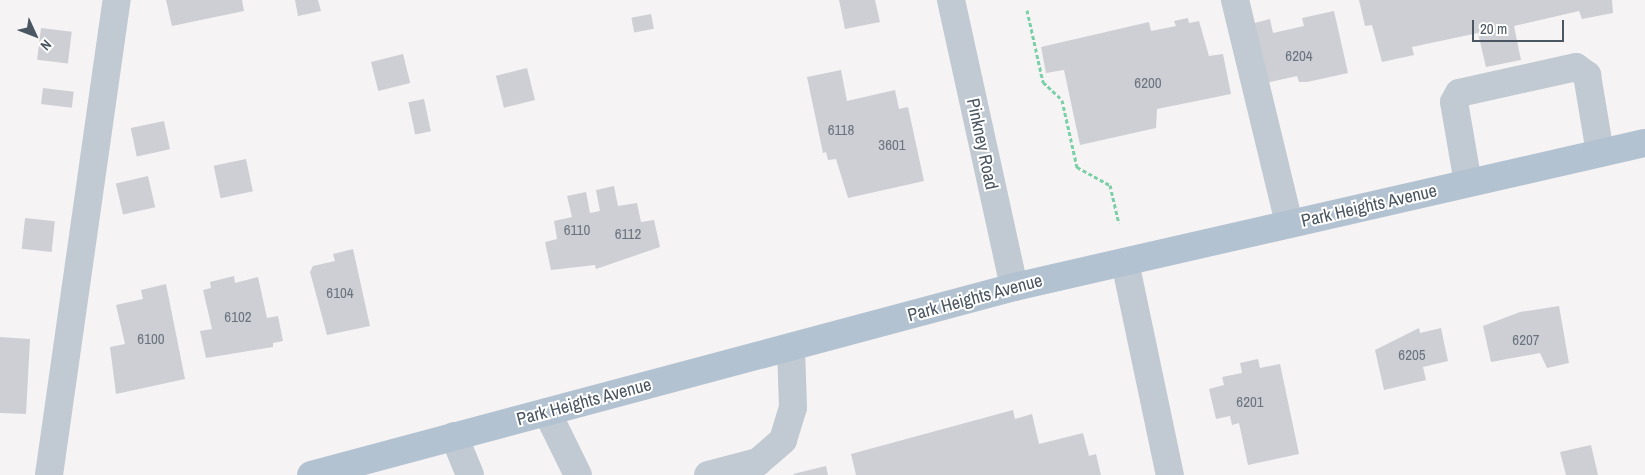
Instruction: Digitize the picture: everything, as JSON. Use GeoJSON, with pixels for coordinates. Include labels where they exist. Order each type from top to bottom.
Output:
{"type":"FeatureCollection","features":[{"type":"Feature","properties":{"kind":"main road","name":"Park Heights Avenue"},"geometry":{"type":"LineString","coordinates":[[311,475],[1014,287],[1645,143]]}},
{"type":"Feature","properties":{"kind":"street"},"geometry":{"type":"LineString","coordinates":[[49,475],[117,0]]}},
{"type":"Feature","properties":{"kind":"street","name":"Pinkney Road"},"geometry":{"type":"LineString","coordinates":[[951,0],[1014,287]]}},
{"type":"Feature","properties":{"kind":"street"},"geometry":{"type":"LineString","coordinates":[[1235,0],[1289,223]]}},
{"type":"Feature","properties":{"kind":"street"},"geometry":{"type":"LineString","coordinates":[[1468,183],[1454,102],[1460,93],[1576,67],[1587,75],[1600,153]]}},
{"type":"Feature","properties":{"kind":"street"},"geometry":{"type":"LineString","coordinates":[[1125,262],[1170,475]]}},
{"type":"Feature","properties":{"kind":"street"},"geometry":{"type":"LineString","coordinates":[[708,475],[758,462],[783,440],[793,408],[791,347]]}},
{"type":"Feature","properties":{"kind":"street"},"geometry":{"type":"LineString","coordinates":[[547,412],[578,475]]}},
{"type":"Feature","properties":{"kind":"street"},"geometry":{"type":"LineString","coordinates":[[454,436],[470,475]]}},
{"type":"Feature","properties":{"kind":"path"},"geometry":{"type":"LineString","coordinates":[[1027,10],[1043,82],[1062,100],[1077,167],[1110,185],[1119,223]]}},
{"type":"Feature","properties":{"kind":"building"},"geometry":{"type":"Polygon","coordinates":[[[166,0],[242,0],[244,11],[172,26],[166,0]]]}},
{"type":"Feature","properties":{"kind":"building"},"geometry":{"type":"Polygon","coordinates":[[[295,0],[318,0],[321,11],[298,16],[295,0]]]}},
{"type":"Feature","properties":{"kind":"building"},"geometry":{"type":"Polygon","coordinates":[[[839,0],[875,0],[880,22],[845,29],[839,0]]]}},
{"type":"Feature","properties":{"kind":"building"},"geometry":{"type":"Polygon","coordinates":[[[1359,0],[1612,0],[1613,13],[1582,19],[1579,11],[1514,26],[1521,60],[1486,67],[1478,33],[1412,47],[1414,55],[1382,62],[1372,25],[1365,26],[1359,0]]]}},
{"type":"Feature","properties":{"kind":"building"},"geometry":{"type":"Polygon","coordinates":[[[1334,11],[1348,73],[1307,82],[1299,82],[1297,76],[1261,84],[1251,24],[1270,19],[1273,33],[1304,26],[1302,18],[1334,11]]]}},
{"type":"Feature","properties":{"kind":"building"},"geometry":{"type":"Polygon","coordinates":[[[651,14],[654,29],[634,33],[631,18],[651,14]]]}},
{"type":"Feature","properties":{"kind":"building"},"geometry":{"type":"Polygon","coordinates":[[[1188,18],[1189,23],[1199,21],[1209,56],[1223,54],[1231,94],[1157,109],[1156,128],[1080,145],[1064,70],[1046,73],[1041,47],[1149,22],[1151,31],[1176,26],[1174,21],[1188,18]]]}},
{"type":"Feature","properties":{"kind":"building"},"geometry":{"type":"Polygon","coordinates":[[[41,28],[72,32],[68,64],[37,60],[41,28]]]}},
{"type":"Feature","properties":{"kind":"building"},"geometry":{"type":"Polygon","coordinates":[[[403,54],[410,83],[378,91],[371,62],[403,54]]]}},
{"type":"Feature","properties":{"kind":"building"},"geometry":{"type":"Polygon","coordinates":[[[527,68],[535,100],[504,108],[496,76],[527,68]]]}},
{"type":"Feature","properties":{"kind":"building"},"geometry":{"type":"Polygon","coordinates":[[[841,70],[847,101],[895,90],[899,109],[908,107],[924,181],[848,198],[836,159],[828,160],[826,152],[823,153],[807,77],[841,70]]]}},
{"type":"Feature","properties":{"kind":"building"},"geometry":{"type":"Polygon","coordinates":[[[43,88],[74,92],[72,108],[41,104],[43,88]]]}},
{"type":"Feature","properties":{"kind":"building"},"geometry":{"type":"Polygon","coordinates":[[[424,99],[431,131],[415,135],[408,102],[424,99]]]}},
{"type":"Feature","properties":{"kind":"building"},"geometry":{"type":"Polygon","coordinates":[[[164,121],[170,149],[137,156],[131,128],[164,121]]]}},
{"type":"Feature","properties":{"kind":"building"},"geometry":{"type":"Polygon","coordinates":[[[246,159],[253,191],[221,198],[214,166],[246,159]]]}},
{"type":"Feature","properties":{"kind":"building"},"geometry":{"type":"Polygon","coordinates":[[[148,176],[155,207],[123,215],[116,183],[148,176]]]}},
{"type":"Feature","properties":{"kind":"building"},"geometry":{"type":"Polygon","coordinates":[[[614,186],[618,206],[637,203],[641,222],[654,220],[660,247],[596,269],[595,265],[551,270],[545,242],[557,239],[554,221],[572,217],[567,196],[586,192],[590,213],[600,211],[596,190],[614,186]]]}},
{"type":"Feature","properties":{"kind":"building"},"geometry":{"type":"Polygon","coordinates":[[[25,218],[55,221],[52,252],[22,249],[25,218]]]}},
{"type":"Feature","properties":{"kind":"building"},"geometry":{"type":"Polygon","coordinates":[[[353,249],[370,326],[327,335],[310,272],[313,266],[335,261],[333,254],[353,249]]]}},
{"type":"Feature","properties":{"kind":"building"},"geometry":{"type":"Polygon","coordinates":[[[234,276],[235,283],[258,277],[267,318],[278,316],[283,341],[273,343],[273,347],[206,358],[200,331],[212,329],[203,290],[211,288],[210,282],[234,276]]]}},
{"type":"Feature","properties":{"kind":"building"},"geometry":{"type":"Polygon","coordinates":[[[166,284],[185,379],[116,394],[110,347],[125,344],[116,305],[143,299],[141,290],[166,284]]]}},
{"type":"Feature","properties":{"kind":"building"},"geometry":{"type":"Polygon","coordinates":[[[1559,306],[1569,363],[1547,368],[1540,353],[1491,362],[1483,326],[1520,312],[1559,306]]]}},
{"type":"Feature","properties":{"kind":"building"},"geometry":{"type":"Polygon","coordinates":[[[1419,328],[1420,333],[1441,328],[1448,361],[1423,367],[1426,380],[1384,390],[1375,350],[1419,328]]]}},
{"type":"Feature","properties":{"kind":"building"},"geometry":{"type":"Polygon","coordinates":[[[0,337],[30,339],[26,414],[0,413],[0,337]]]}},
{"type":"Feature","properties":{"kind":"building"},"geometry":{"type":"Polygon","coordinates":[[[1258,359],[1260,368],[1280,364],[1299,454],[1248,465],[1239,423],[1232,425],[1230,416],[1216,419],[1209,389],[1224,385],[1222,377],[1242,373],[1240,363],[1258,359]]]}},
{"type":"Feature","properties":{"kind":"building"},"geometry":{"type":"Polygon","coordinates":[[[1013,410],[1015,419],[1032,414],[1039,444],[1083,433],[1089,456],[1096,454],[1101,475],[856,475],[851,454],[1013,410]]]}},
{"type":"Feature","properties":{"kind":"building"},"geometry":{"type":"Polygon","coordinates":[[[1591,445],[1598,475],[1566,475],[1560,452],[1591,445]]]}},
{"type":"Feature","properties":{"kind":"building"},"geometry":{"type":"Polygon","coordinates":[[[826,466],[828,475],[793,474],[826,466]]]}}]}
